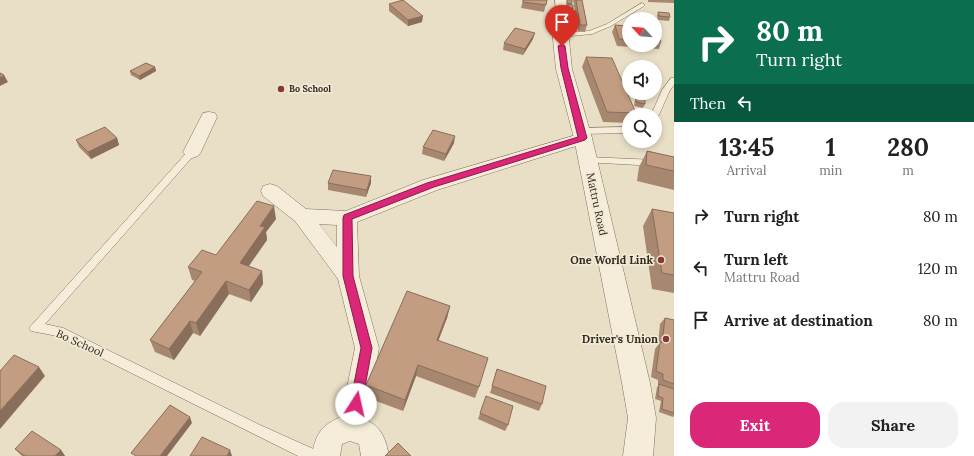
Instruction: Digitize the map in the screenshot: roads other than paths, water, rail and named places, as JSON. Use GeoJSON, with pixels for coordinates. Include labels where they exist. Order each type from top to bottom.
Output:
{"type":"FeatureCollection","features":[{"type":"Feature","properties":{"kind":"street","name":"Mattru Road"},"geometry":{"type":"LineString","coordinates":[[562,0],[563,11],[560,35],[564,68],[584,143],[636,383],[642,418],[638,456]]}},
{"type":"Feature","properties":{"kind":"street"},"geometry":{"type":"LineString","coordinates":[[192,152],[208,117]]}},
{"type":"Feature","properties":{"kind":"street"},"geometry":{"type":"LineString","coordinates":[[302,216],[347,218],[430,185],[584,143]]}},
{"type":"Feature","properties":{"kind":"street"},"geometry":{"type":"LineString","coordinates":[[270,191],[302,216],[348,276]]}},
{"type":"Feature","properties":{"kind":"street"},"geometry":{"type":"LineString","coordinates":[[347,218],[348,276],[367,348],[352,428]]}},
{"type":"Feature","properties":{"kind":"street"},"geometry":{"type":"LineString","coordinates":[[326,456],[326,446],[330,438],[336,432],[344,428],[360,429],[367,433],[372,439],[375,447],[375,456]]}},
{"type":"Feature","properties":{"kind":"lane"},"geometry":{"type":"LineString","coordinates":[[560,35],[590,33],[609,25],[642,5]]}},
{"type":"Feature","properties":{"kind":"lane"},"geometry":{"type":"LineString","coordinates":[[658,108],[666,90],[674,80]]}},
{"type":"Feature","properties":{"kind":"lane"},"geometry":{"type":"LineString","coordinates":[[584,143],[622,132]]}},
{"type":"Feature","properties":{"kind":"lane"},"geometry":{"type":"LineString","coordinates":[[584,143],[656,163],[674,162]]}},
{"type":"Feature","properties":{"kind":"lane","name":"Bo School"},"geometry":{"type":"LineString","coordinates":[[192,152],[35,328],[59,331],[254,429],[313,456]]}},
{"type":"Feature","properties":{"kind":"place","name":"Bo School"},"geometry":{"type":"Point","coordinates":[281,89]}},
{"type":"Feature","properties":{"kind":"place","name":"One World Link"},"geometry":{"type":"Point","coordinates":[661,260]}},
{"type":"Feature","properties":{"kind":"place","name":"Driver's Union"},"geometry":{"type":"Point","coordinates":[666,339]}}]}
